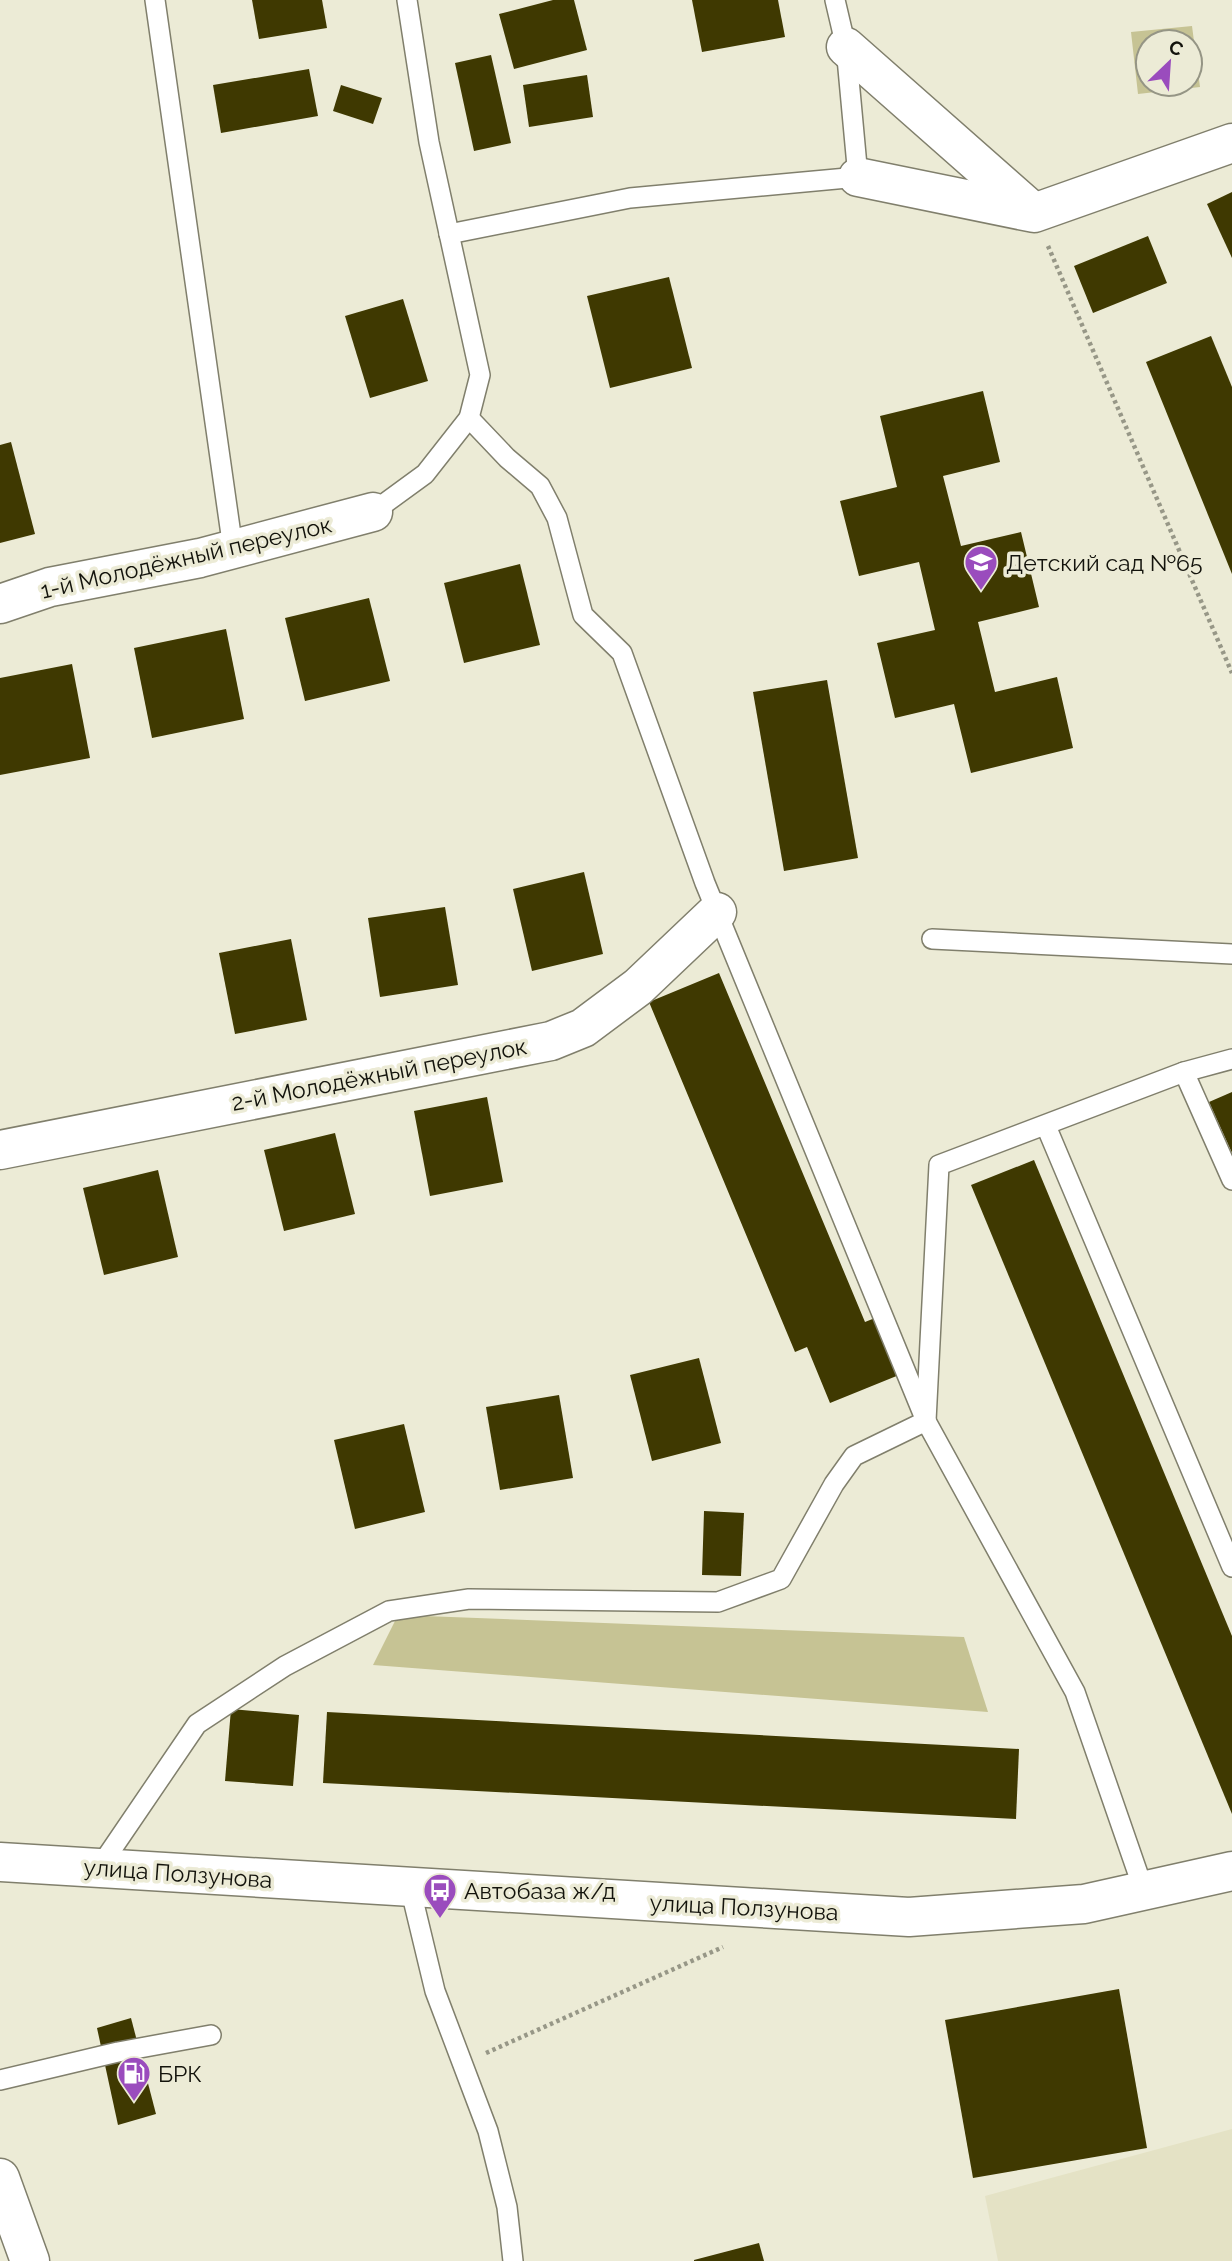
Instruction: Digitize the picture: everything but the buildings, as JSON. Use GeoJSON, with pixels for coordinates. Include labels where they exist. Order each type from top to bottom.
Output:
{"type":"FeatureCollection","features":[{"type":"Feature","properties":{"kind":"street"},"geometry":{"type":"LineString","coordinates":[[846,47],[1034,213]]}},
{"type":"Feature","properties":{"kind":"street"},"geometry":{"type":"LineString","coordinates":[[858,177],[1034,213],[1232,143]]}},
{"type":"Feature","properties":{"kind":"street","name":"1-й Молодёжный переулок"},"geometry":{"type":"LineString","coordinates":[[0,604],[50,587],[200,558],[373,512]]}},
{"type":"Feature","properties":{"kind":"street","name":"2-й Молодёжный переулок"},"geometry":{"type":"LineString","coordinates":[[0,1150],[551,1041],[583,1028],[638,987],[717,912]]}},
{"type":"Feature","properties":{"kind":"street","name":"улица Ползунова"},"geometry":{"type":"LineString","coordinates":[[0,1862],[909,1917],[1084,1904],[1232,1871]]}},
{"type":"Feature","properties":{"kind":"street"},"geometry":{"type":"LineString","coordinates":[[0,2178],[30,2261]]}},
{"type":"Feature","properties":{"kind":"lane"},"geometry":{"type":"LineString","coordinates":[[155,0],[233,549]]}},
{"type":"Feature","properties":{"kind":"lane"},"geometry":{"type":"LineString","coordinates":[[373,512],[425,474],[469,418],[480,375],[429,142],[407,0]]}},
{"type":"Feature","properties":{"kind":"lane"},"geometry":{"type":"LineString","coordinates":[[449,234],[630,198],[858,177],[846,47],[835,0]]}},
{"type":"Feature","properties":{"kind":"lane"},"geometry":{"type":"LineString","coordinates":[[469,418],[507,458],[540,486],[557,518],[583,615],[622,653],[717,912],[926,1421],[1075,1692],[1144,1891]]}},
{"type":"Feature","properties":{"kind":"lane"},"geometry":{"type":"LineString","coordinates":[[932,939],[1232,954]]}},
{"type":"Feature","properties":{"kind":"lane"},"geometry":{"type":"LineString","coordinates":[[926,1421],[939,1165],[1184,1072],[1232,1059]]}},
{"type":"Feature","properties":{"kind":"lane"},"geometry":{"type":"LineString","coordinates":[[1184,1072],[1232,1180]]}},
{"type":"Feature","properties":{"kind":"lane"},"geometry":{"type":"LineString","coordinates":[[1046,1126],[1232,1567]]}},
{"type":"Feature","properties":{"kind":"lane"},"geometry":{"type":"LineString","coordinates":[[99,1868],[197,1724],[285,1666],[389,1611],[469,1599],[718,1602],[781,1579],[834,1483],[854,1456],[926,1421]]}},
{"type":"Feature","properties":{"kind":"lane"},"geometry":{"type":"LineString","coordinates":[[410,1887],[435,1991],[488,2131],[507,2207],[513,2261]]}},
{"type":"Feature","properties":{"kind":"lane"},"geometry":{"type":"LineString","coordinates":[[0,2080],[118,2052],[211,2035]]}},
{"type":"Feature","properties":{"kind":"path"},"geometry":{"type":"LineString","coordinates":[[1034,213],[1232,673]]}},
{"type":"Feature","properties":{"kind":"path"},"geometry":{"type":"LineString","coordinates":[[463,2063],[723,1947]]}},
{"type":"Feature","properties":{"kind":"shaded area"},"geometry":{"type":"Polygon","coordinates":[[[1131,32],[1134,32],[1134,59],[1131,32]]]}},
{"type":"Feature","properties":{"kind":"shaded area"},"geometry":{"type":"Polygon","coordinates":[[[398,1615],[964,1637],[988,1712],[373,1665],[398,1615]]]}},
{"type":"Feature","properties":{"kind":"shaded area"},"geometry":{"type":"Polygon","coordinates":[[[1232,2129],[1232,2261],[998,2261],[985,2196],[1232,2129]]]}},
{"type":"Feature","properties":{"kind":"place","name":"Детский сад №65"},"geometry":{"type":"Point","coordinates":[981,592]}},
{"type":"Feature","properties":{"kind":"place","name":"Автобаза ж/д"},"geometry":{"type":"Point","coordinates":[440,1920]}},
{"type":"Feature","properties":{"kind":"place","name":"БРК"},"geometry":{"type":"Point","coordinates":[134,2103]}}]}
